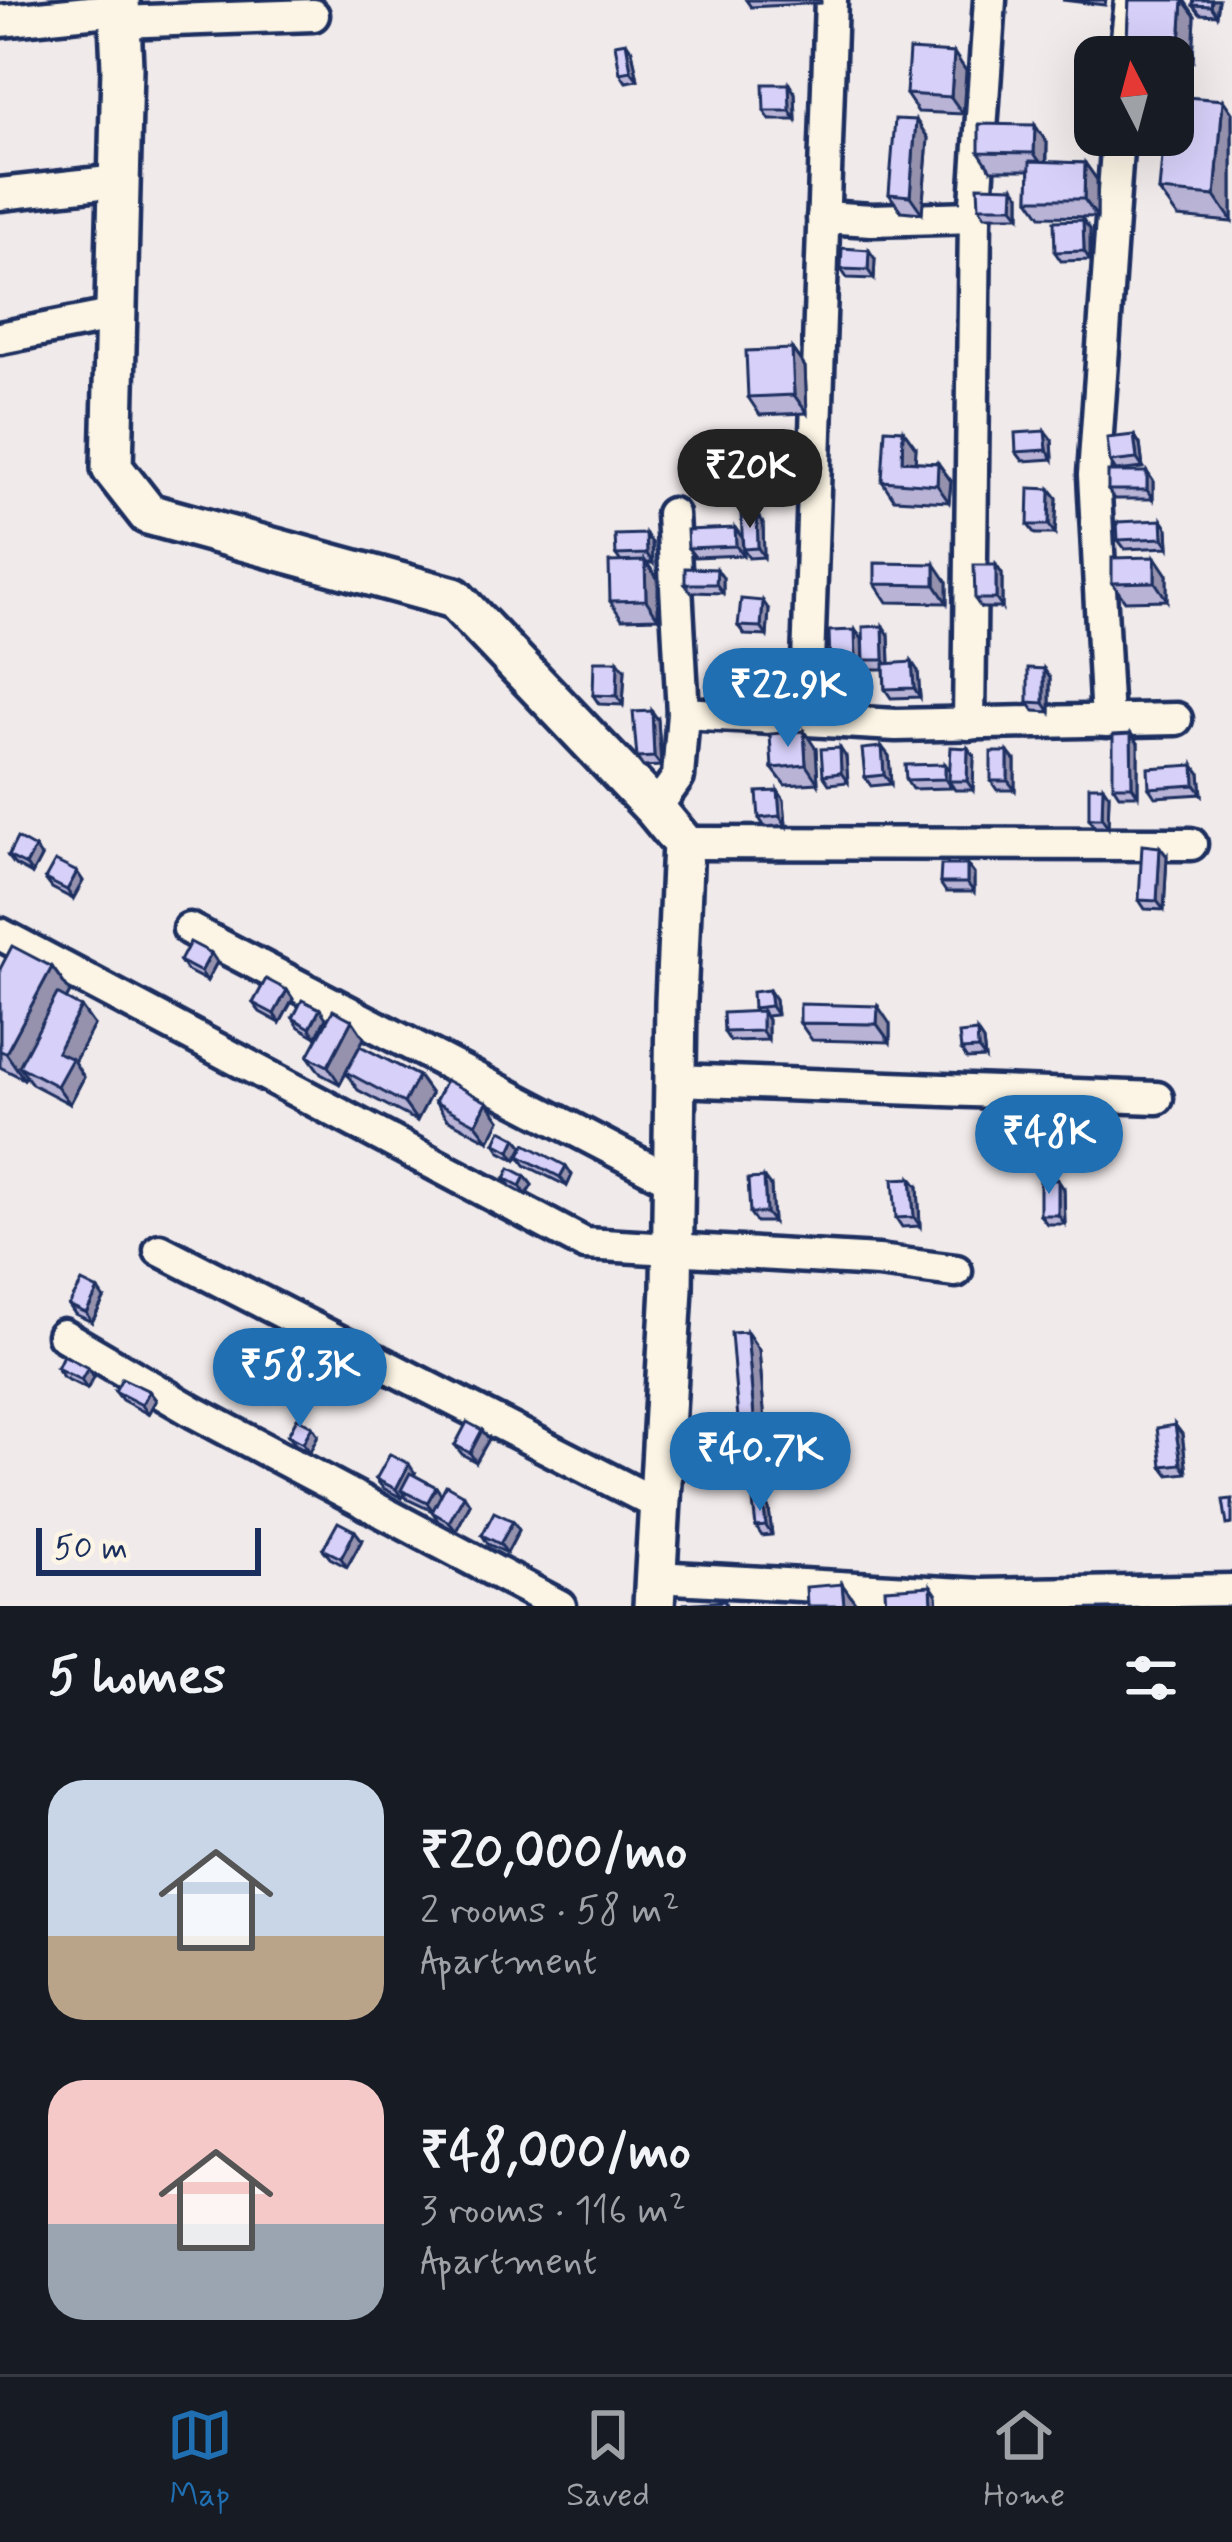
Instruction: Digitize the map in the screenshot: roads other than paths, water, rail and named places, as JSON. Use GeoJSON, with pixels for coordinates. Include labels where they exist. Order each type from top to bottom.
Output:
{"type":"FeatureCollection","features":[{"type":"Feature","properties":{"kind":"street"},"geometry":{"type":"LineString","coordinates":[[806,720],[830,0]]}},
{"type":"Feature","properties":{"kind":"street"},"geometry":{"type":"LineString","coordinates":[[969,724],[975,217],[990,0]]}},
{"type":"Feature","properties":{"kind":"street"},"geometry":{"type":"LineString","coordinates":[[1127,36],[1131,0]]}},
{"type":"Feature","properties":{"kind":"street"},"geometry":{"type":"LineString","coordinates":[[119,10],[112,468],[148,514],[454,598],[683,843],[672,1251],[655,1591],[982,1595],[1232,1589]]}},
{"type":"Feature","properties":{"kind":"street"},"geometry":{"type":"LineString","coordinates":[[0,22],[119,10],[313,15]]}},
{"type":"Feature","properties":{"kind":"street"},"geometry":{"type":"LineString","coordinates":[[1107,722],[1094,475],[1117,156]]}},
{"type":"Feature","properties":{"kind":"street"},"geometry":{"type":"LineString","coordinates":[[0,194],[119,181]]}},
{"type":"Feature","properties":{"kind":"street"},"geometry":{"type":"LineString","coordinates":[[823,217],[975,217]]}},
{"type":"Feature","properties":{"kind":"street"},"geometry":{"type":"LineString","coordinates":[[0,338],[116,315]]}},
{"type":"Feature","properties":{"kind":"street"},"geometry":{"type":"LineString","coordinates":[[655,808],[678,776],[683,713],[672,514]]}},
{"type":"Feature","properties":{"kind":"street"},"geometry":{"type":"LineString","coordinates":[[683,713],[969,724],[1176,719]]}},
{"type":"Feature","properties":{"kind":"street"},"geometry":{"type":"LineString","coordinates":[[683,843],[1191,844]]}},
{"type":"Feature","properties":{"kind":"street"},"geometry":{"type":"LineString","coordinates":[[189,929],[673,1181]]}},
{"type":"Feature","properties":{"kind":"street"},"geometry":{"type":"LineString","coordinates":[[0,934],[585,1244],[878,1261],[956,1271]]}},
{"type":"Feature","properties":{"kind":"street"},"geometry":{"type":"LineString","coordinates":[[674,1081],[1157,1098]]}},
{"type":"Feature","properties":{"kind":"street"},"geometry":{"type":"LineString","coordinates":[[160,1250],[659,1505]]}},
{"type":"Feature","properties":{"kind":"street"},"geometry":{"type":"LineString","coordinates":[[63,1334],[194,1412],[560,1606]]}}]}
